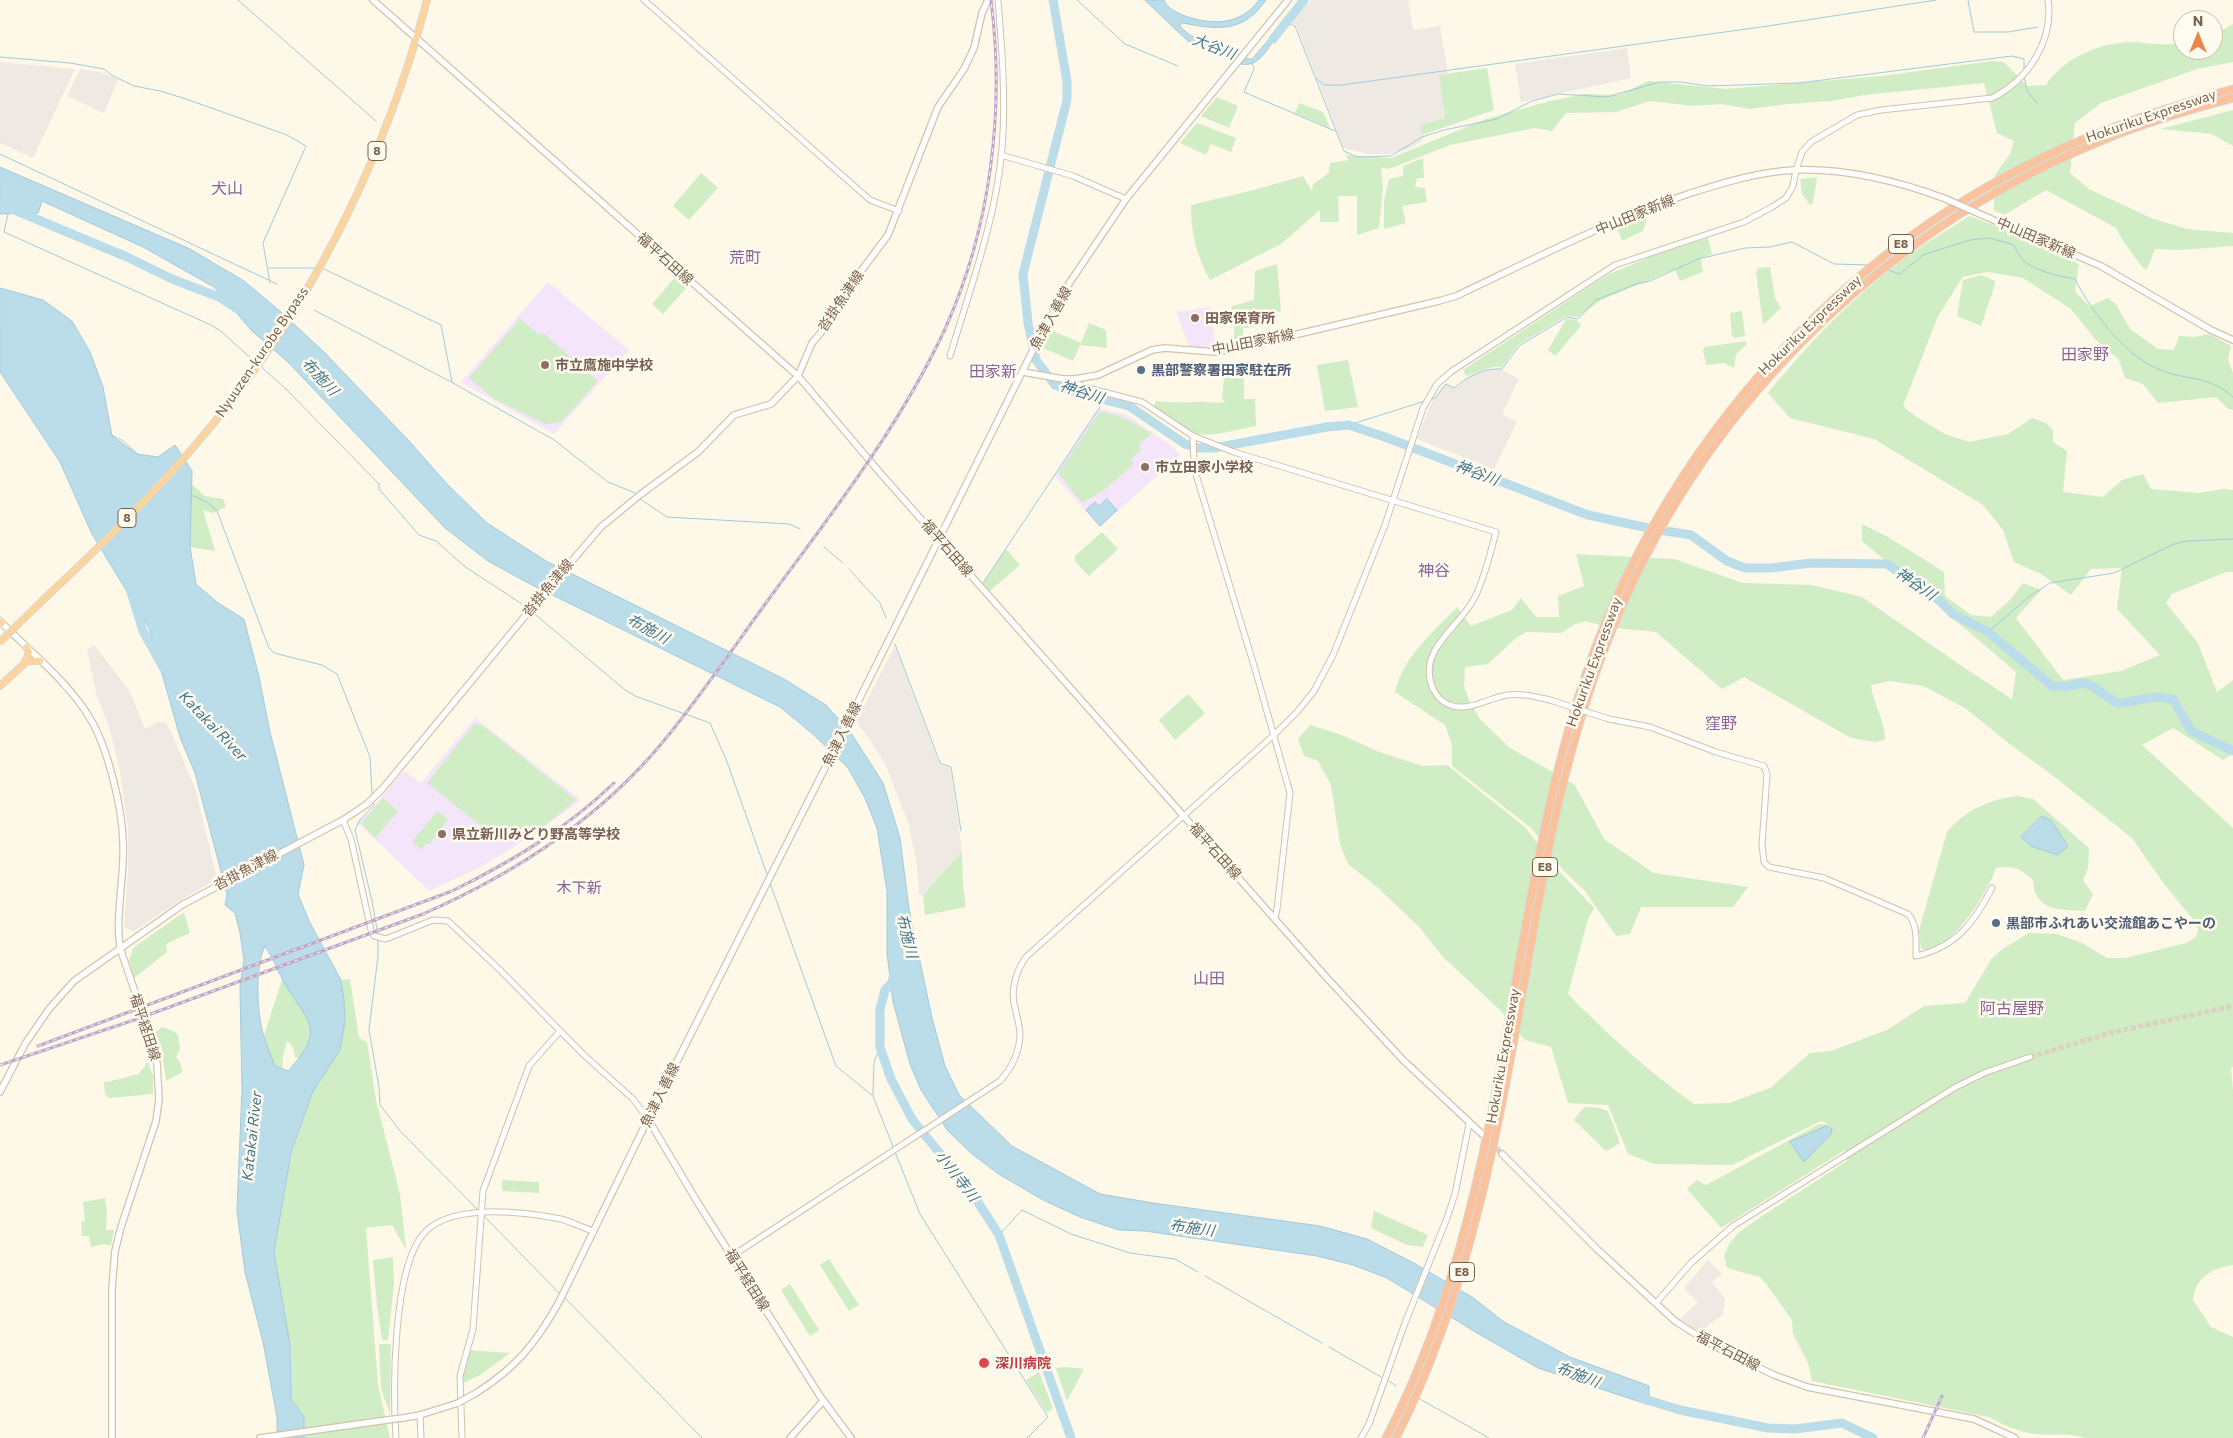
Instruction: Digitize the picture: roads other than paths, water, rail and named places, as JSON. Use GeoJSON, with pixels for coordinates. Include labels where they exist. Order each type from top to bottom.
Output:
{"type":"FeatureCollection","features":[{"type":"Feature","properties":{"kind":"highway","name":"Nyuuzen-kurobe Bypass"},"geometry":{"type":"LineString","coordinates":[[0,642],[66,579],[186,456],[229,404],[264,354],[304,292],[356,198],[387,123],[417,38],[427,0]]}},
{"type":"Feature","properties":{"kind":"highway","name":"Hokuriku Expressway"},"geometry":{"type":"LineString","coordinates":[[1386,1438],[1429,1342],[1454,1270],[1475,1194],[1493,1112],[1538,862],[1559,766],[1576,706],[1601,634],[1657,518],[1705,444],[1766,367],[1850,285],[1907,239],[1973,195],[2061,149],[2131,120],[2233,89]]}},
{"type":"Feature","properties":{"kind":"highway","name":"Hokuriku Expressway"},"geometry":{"type":"LineString","coordinates":[[1398,1436],[1420,1388],[1461,1277],[1483,1197],[1505,1097],[1548,855],[1572,749],[1609,637],[1650,550],[1692,477],[1724,432],[1772,373],[1840,305],[1912,246],[2002,188],[2065,156],[2133,128],[2233,98]]}},
{"type":"Feature","properties":{"kind":"highway"},"geometry":{"type":"LineString","coordinates":[[0,684],[25,656],[38,661]]}},
{"type":"Feature","properties":{"kind":"main road","name":"福平石田線"},"geometry":{"type":"LineString","coordinates":[[373,0],[798,376],[882,475],[1403,1060],[1469,1124],[1482,1134]]}},
{"type":"Feature","properties":{"kind":"main road","name":"沓掛魚津線"},"geometry":{"type":"LineString","coordinates":[[0,1092],[25,1044],[58,997],[74,981],[182,905],[343,820],[367,804],[384,787],[601,526],[639,495],[698,452],[729,419],[739,412],[771,404],[798,376],[812,343],[833,318],[850,286],[882,245],[899,211],[938,107],[964,69],[974,48],[982,13],[988,0]]}},
{"type":"Feature","properties":{"kind":"main road","name":"魚津入善線"},"geometry":{"type":"LineString","coordinates":[[260,1438],[420,1415],[458,1403],[496,1381],[516,1364],[542,1331],[566,1288],[648,1119],[1034,348],[1070,282],[1126,199],[1288,0]]}},
{"type":"Feature","properties":{"kind":"main road","name":"中山田家新線"},"geometry":{"type":"LineString","coordinates":[[1023,372],[1063,379],[1098,375],[1152,350],[1165,348],[1215,352],[1234,349],[1456,296],[1647,208],[1752,175],[1796,170],[1828,171],[1888,180],[1946,199],[2100,266],[2217,333],[2233,340]]}},
{"type":"Feature","properties":{"kind":"main road","name":"福平経田線"},"geometry":{"type":"LineString","coordinates":[[0,623],[25,656],[38,661],[64,686],[91,720],[98,735],[118,804],[123,842],[118,928],[120,948],[153,1045],[157,1064],[159,1099],[156,1121],[120,1227],[115,1250],[112,1288],[112,1438]]}},
{"type":"Feature","properties":{"kind":"main road","name":"福平経田線"},"geometry":{"type":"LineString","coordinates":[[648,1119],[698,1203],[823,1401],[851,1438]]}},
{"type":"Feature","properties":{"kind":"main road","name":"福平石田線"},"geometry":{"type":"LineString","coordinates":[[1502,1154],[1598,1250],[1675,1321],[1696,1336],[1790,1381],[1845,1396],[1974,1419],[2015,1438]]}},
{"type":"Feature","properties":{"kind":"main road"},"geometry":{"type":"LineString","coordinates":[[790,1438],[823,1401]]}},
{"type":"Feature","properties":{"kind":"street"},"geometry":{"type":"LineString","coordinates":[[644,0],[870,200],[899,211]]}},
{"type":"Feature","properties":{"kind":"street"},"geometry":{"type":"LineString","coordinates":[[950,356],[980,257],[995,192],[1001,155],[1004,85],[998,0]]}},
{"type":"Feature","properties":{"kind":"street"},"geometry":{"type":"LineString","coordinates":[[732,1256],[1000,1080],[1015,1060],[1020,1034],[1013,1001],[1014,986],[1018,971],[1026,957],[1298,712],[1314,691],[1333,655],[1369,569],[1423,408],[1438,384],[1452,371],[1616,265],[1744,222],[1772,207],[1786,198],[1793,186],[1802,152],[1810,142],[1857,115],[1881,110],[1992,98],[2004,92],[2027,70],[2039,52],[2048,31],[2048,0]]}},
{"type":"Feature","properties":{"kind":"street"},"geometry":{"type":"LineString","coordinates":[[1001,155],[1073,176],[1126,199]]}},
{"type":"Feature","properties":{"kind":"street"},"geometry":{"type":"LineString","coordinates":[[1075,379],[1076,382],[1084,387],[1142,402],[1193,438],[1202,439],[1234,452],[1496,532],[1483,580],[1474,600],[1430,658],[1431,683],[1442,701],[1452,706],[1465,707],[1508,695],[1531,695],[1608,719],[1650,726],[1716,752],[1764,766],[1767,774],[1762,845],[1764,862],[1769,866],[1824,878],[1908,914],[1915,928],[1916,956],[1933,952],[1950,944],[1967,928],[1982,907],[1992,888]]}},
{"type":"Feature","properties":{"kind":"street"},"geometry":{"type":"LineString","coordinates":[[1193,438],[1194,468],[1290,793],[1275,918]]}},
{"type":"Feature","properties":{"kind":"street"},"geometry":{"type":"LineString","coordinates":[[343,820],[352,838],[371,930],[374,936],[386,939],[433,920],[448,921],[560,1031],[633,1099],[648,1119]]}},
{"type":"Feature","properties":{"kind":"street"},"geometry":{"type":"LineString","coordinates":[[462,1438],[460,1376],[473,1329],[483,1191],[529,1066],[560,1031]]}},
{"type":"Feature","properties":{"kind":"street"},"geometry":{"type":"LineString","coordinates":[[1656,1303],[1691,1262],[1747,1217],[1954,1088],[1984,1073],[2030,1057]]}},
{"type":"Feature","properties":{"kind":"street"},"geometry":{"type":"LineString","coordinates":[[1361,1438],[1434,1253],[1455,1194],[1469,1124]]}},
{"type":"Feature","properties":{"kind":"street"},"geometry":{"type":"LineString","coordinates":[[396,1438],[393,1395],[396,1344],[406,1272],[413,1250],[424,1233],[436,1222],[454,1214],[480,1212],[562,1220],[593,1232]]}},
{"type":"Feature","properties":{"kind":"street"},"geometry":{"type":"LineString","coordinates":[[420,1415],[422,1438]]}},
{"type":"Feature","properties":{"kind":"water"},"geometry":{"type":"Polygon","coordinates":[[[1145,0],[1164,0],[1175,12],[1195,19],[1215,22],[1234,19],[1251,9],[1259,0],[1266,0],[1257,11],[1239,24],[1219,28],[1183,23],[1179,25],[1194,38],[1249,59],[1252,59],[1283,23],[1267,51],[1261,57],[1255,62],[1241,64],[1188,41],[1145,0]]]}},
{"type":"Feature","properties":{"kind":"water"},"geometry":{"type":"Polygon","coordinates":[[[0,167],[190,249],[244,281],[324,352],[410,442],[448,485],[487,523],[546,561],[784,679],[826,705],[851,733],[883,783],[900,838],[909,909],[932,1018],[945,1066],[959,1095],[1012,1146],[1100,1194],[1320,1226],[1367,1239],[1412,1262],[1472,1297],[1504,1322],[1570,1357],[1649,1386],[1649,1405],[1538,1368],[1387,1278],[1353,1265],[1317,1256],[1145,1231],[1119,1230],[1080,1217],[1045,1201],[1000,1175],[972,1154],[948,1131],[921,1090],[910,1064],[893,1002],[887,953],[887,891],[877,828],[865,798],[848,768],[814,735],[780,707],[530,584],[488,561],[445,528],[288,362],[252,331],[214,287],[143,247],[42,201],[38,213],[0,214],[0,167]]]}},
{"type":"Feature","properties":{"kind":"water"},"geometry":{"type":"Polygon","coordinates":[[[0,288],[43,300],[72,321],[90,352],[103,387],[112,436],[137,454],[158,457],[175,445],[192,471],[190,547],[196,584],[218,603],[244,619],[259,677],[270,732],[304,865],[298,894],[309,921],[341,980],[344,1001],[345,1021],[340,1050],[313,1091],[291,1153],[274,1252],[290,1345],[291,1399],[304,1417],[304,1438],[277,1438],[277,1417],[263,1342],[245,1272],[237,1211],[242,1089],[240,987],[244,960],[235,913],[225,905],[227,894],[195,773],[180,737],[149,628],[92,534],[60,462],[0,372],[0,288]],[[265,946],[258,976],[260,1020],[264,1038],[275,1066],[288,1071],[307,1046],[310,1027],[307,1018],[285,984],[265,946]]]}},
{"type":"Feature","properties":{"kind":"water"},"geometry":{"type":"Polygon","coordinates":[[[1107,499],[1117,510],[1100,526],[1086,510],[1095,502],[1099,506],[1107,499]]]}},
{"type":"Feature","properties":{"kind":"water"},"geometry":{"type":"Polygon","coordinates":[[[2042,816],[2051,820],[2068,846],[2058,855],[2031,846],[2021,837],[2042,816]]]}},
{"type":"Feature","properties":{"kind":"water"},"geometry":{"type":"Polygon","coordinates":[[[1827,1126],[1832,1129],[1831,1134],[1804,1162],[1790,1142],[1827,1126]]]}},
{"type":"Feature","properties":{"kind":"waterway"},"geometry":{"type":"LineString","coordinates":[[238,0],[376,121]]}},
{"type":"Feature","properties":{"kind":"waterway","name":"神谷川"},"geometry":{"type":"LineString","coordinates":[[1053,0],[1067,81],[1067,100],[1023,274],[1028,323],[1036,360],[1055,385],[1070,391],[1129,406],[1185,444],[1198,448],[1214,448],[1327,427],[1349,425],[1588,515],[1691,535],[1727,561],[1745,568],[1771,568],[1811,563],[1887,564],[1938,599],[1953,614],[1988,632],[2052,686],[2084,683],[2092,686],[2115,702],[2122,703],[2155,697],[2173,699],[2191,731],[2233,751]]}},
{"type":"Feature","properties":{"kind":"waterway"},"geometry":{"type":"LineString","coordinates":[[1077,0],[1125,44],[1178,66]]}},
{"type":"Feature","properties":{"kind":"waterway","name":"大谷川"},"geometry":{"type":"LineString","coordinates":[[1273,39],[1304,0]]}},
{"type":"Feature","properties":{"kind":"waterway"},"geometry":{"type":"LineString","coordinates":[[1316,78],[1324,85],[1342,85],[1768,26],[1936,0]]}},
{"type":"Feature","properties":{"kind":"waterway"},"geometry":{"type":"LineString","coordinates":[[1968,0],[1974,32],[2008,32],[2038,27]]}},
{"type":"Feature","properties":{"kind":"waterway"},"geometry":{"type":"LineString","coordinates":[[1285,22],[1295,26],[1344,151],[1357,157],[1391,156],[1422,137],[1444,130],[1497,119],[1532,101],[1558,94],[1607,97],[1659,82],[1681,82],[1708,86],[1799,83],[2012,56],[2024,59],[2024,70]]}},
{"type":"Feature","properties":{"kind":"waterway"},"geometry":{"type":"LineString","coordinates":[[0,57],[70,63],[104,69],[113,76],[134,86],[186,99],[287,135],[306,146],[263,243],[270,283]]}},
{"type":"Feature","properties":{"kind":"waterway"},"geometry":{"type":"LineString","coordinates":[[1252,63],[1254,69],[1244,92],[1335,131]]}},
{"type":"Feature","properties":{"kind":"waterway"},"geometry":{"type":"LineString","coordinates":[[2024,76],[2027,91],[2037,103]]}},
{"type":"Feature","properties":{"kind":"waterway"},"geometry":{"type":"LineString","coordinates":[[0,154],[277,284]]}},
{"type":"Feature","properties":{"kind":"waterway","name":"布施川"},"geometry":{"type":"LineString","coordinates":[[0,204],[127,257],[172,279],[219,297],[239,310]]}},
{"type":"Feature","properties":{"kind":"waterway"},"geometry":{"type":"LineString","coordinates":[[8,214],[4,232],[211,325],[222,332],[255,362]]}},
{"type":"Feature","properties":{"kind":"waterway"},"geometry":{"type":"LineString","coordinates":[[1888,270],[1900,274],[1923,255],[1970,240],[1990,238],[2014,245],[2022,259],[2033,267],[2075,279],[2091,306],[2113,334],[2139,358],[2166,372],[2209,382],[2225,390],[2233,397]]}},
{"type":"Feature","properties":{"kind":"waterway"},"geometry":{"type":"LineString","coordinates":[[1429,400],[1435,398],[1446,384],[1454,388],[1476,374],[1502,369],[1519,346],[1567,317],[1578,319],[1596,300],[1636,284],[1650,281],[1698,259],[1745,248],[1770,247],[1792,242],[1834,264],[1870,265]]}},
{"type":"Feature","properties":{"kind":"waterway"},"geometry":{"type":"LineString","coordinates":[[269,268],[315,268]]}},
{"type":"Feature","properties":{"kind":"waterway"},"geometry":{"type":"LineString","coordinates":[[322,268],[441,325],[452,382]]}},
{"type":"Feature","properties":{"kind":"waterway"},"geometry":{"type":"LineString","coordinates":[[314,310],[453,383],[554,440],[608,482],[635,493]]}},
{"type":"Feature","properties":{"kind":"waterway"},"geometry":{"type":"LineString","coordinates":[[260,366],[284,387],[379,484],[379,489],[419,535],[436,541],[464,566],[528,608]]}},
{"type":"Feature","properties":{"kind":"waterway"},"geometry":{"type":"LineString","coordinates":[[983,583],[1104,401]]}},
{"type":"Feature","properties":{"kind":"waterway"},"geometry":{"type":"LineString","coordinates":[[1349,425],[1425,401]]}},
{"type":"Feature","properties":{"kind":"waterway"},"geometry":{"type":"LineString","coordinates":[[112,435],[123,441],[139,455]]}},
{"type":"Feature","properties":{"kind":"waterway"},"geometry":{"type":"LineString","coordinates":[[191,495],[207,502],[217,511],[269,648],[274,653],[322,665],[337,674],[370,757],[372,794]]}},
{"type":"Feature","properties":{"kind":"waterway"},"geometry":{"type":"LineString","coordinates":[[640,499],[667,517],[789,524],[800,529]]}},
{"type":"Feature","properties":{"kind":"waterway"},"geometry":{"type":"LineString","coordinates":[[1988,632],[2030,596],[2050,583],[2114,573],[2174,544],[2187,541],[2233,539]]}},
{"type":"Feature","properties":{"kind":"waterway"},"geometry":{"type":"LineString","coordinates":[[824,547],[843,563]]}},
{"type":"Feature","properties":{"kind":"waterway"},"geometry":{"type":"LineString","coordinates":[[849,569],[880,603],[886,618]]}},
{"type":"Feature","properties":{"kind":"waterway","name":"Katakai River"},"geometry":{"type":"LineString","coordinates":[[131,592],[143,631],[163,667]]}},
{"type":"Feature","properties":{"kind":"waterway"},"geometry":{"type":"LineString","coordinates":[[531,611],[624,689],[635,696],[710,723],[726,759],[768,877]]}},
{"type":"Feature","properties":{"kind":"waterway"},"geometry":{"type":"LineString","coordinates":[[895,644],[940,763],[951,767],[961,831]]}},
{"type":"Feature","properties":{"kind":"waterway"},"geometry":{"type":"LineString","coordinates":[[373,801],[374,805],[360,820],[355,830],[378,935]]}},
{"type":"Feature","properties":{"kind":"waterway"},"geometry":{"type":"LineString","coordinates":[[770,883],[836,1066],[873,1096],[894,1149]]}},
{"type":"Feature","properties":{"kind":"waterway"},"geometry":{"type":"LineString","coordinates":[[378,939],[378,956],[369,1030],[379,1087],[380,1105],[401,1132],[479,1211]]}},
{"type":"Feature","properties":{"kind":"waterway","name":"小川寺川"},"geometry":{"type":"LineString","coordinates":[[894,974],[892,983],[885,990],[880,1009],[880,1047],[891,1079],[912,1119],[972,1193],[999,1235],[1071,1438]]}},
{"type":"Feature","properties":{"kind":"waterway"},"geometry":{"type":"LineString","coordinates":[[873,1095],[874,1062],[880,1047]]}},
{"type":"Feature","properties":{"kind":"waterway"},"geometry":{"type":"LineString","coordinates":[[895,1152],[920,1214],[1048,1417],[1027,1438]]}},
{"type":"Feature","properties":{"kind":"waterway"},"geometry":{"type":"LineString","coordinates":[[999,1235],[1022,1210],[1071,1234],[1130,1253],[1175,1259],[1198,1272]]}},
{"type":"Feature","properties":{"kind":"waterway"},"geometry":{"type":"LineString","coordinates":[[484,1216],[561,1295]]}},
{"type":"Feature","properties":{"kind":"waterway"},"geometry":{"type":"LineString","coordinates":[[1205,1276],[1322,1343]]}},
{"type":"Feature","properties":{"kind":"waterway"},"geometry":{"type":"LineString","coordinates":[[564,1297],[702,1438]]}},
{"type":"Feature","properties":{"kind":"waterway"},"geometry":{"type":"LineString","coordinates":[[1329,1347],[1381,1377]]}},
{"type":"Feature","properties":{"kind":"waterway"},"geometry":{"type":"LineString","coordinates":[[1389,1381],[1396,1386]]}},
{"type":"Feature","properties":{"kind":"waterway","name":"布施川"},"geometry":{"type":"LineString","coordinates":[[1638,1397],[1680,1410],[1768,1428],[1795,1429],[1842,1423],[1873,1438]]}},
{"type":"Feature","properties":{"kind":"waterway"},"geometry":{"type":"LineString","coordinates":[[1418,1398],[1489,1438]]}},
{"type":"Feature","properties":{"kind":"tunnel"},"geometry":{"type":"LineString","coordinates":[[2030,1057],[2110,1033],[2233,1006]]}},
{"type":"Feature","properties":{"kind":"tunnel"},"geometry":{"type":"LineString","coordinates":[[1484,1136],[1502,1154]]}},
{"type":"Feature","properties":{"kind":"railway"},"geometry":{"type":"LineString","coordinates":[[0,1065],[137,1019],[423,914],[522,863],[582,820],[637,771],[691,706],[844,497],[888,432],[928,364],[945,329],[961,290],[974,250],[990,168],[995,126],[996,83],[991,0]]}},
{"type":"Feature","properties":{"kind":"railway"},"geometry":{"type":"LineString","coordinates":[[38,1046],[452,891],[517,856],[557,830],[596,800],[614,783]]}},
{"type":"Feature","properties":{"kind":"railway"},"geometry":{"type":"LineString","coordinates":[[1923,1438],[1942,1396]]}},
{"type":"Feature","properties":{"kind":"place","name":"田家保育所"},"geometry":{"type":"Point","coordinates":[1195,318]}},
{"type":"Feature","properties":{"kind":"place","name":"市立鷹施中学校"},"geometry":{"type":"Point","coordinates":[545,365]}},
{"type":"Feature","properties":{"kind":"place","name":"黒部警察署田家駐在所"},"geometry":{"type":"Point","coordinates":[1141,370]}},
{"type":"Feature","properties":{"kind":"place","name":"市立田家小学校"},"geometry":{"type":"Point","coordinates":[1145,467]}},
{"type":"Feature","properties":{"kind":"place","name":"県立新川みどり野高等学校"},"geometry":{"type":"Point","coordinates":[442,834]}},
{"type":"Feature","properties":{"kind":"place","name":"黒部市ふれあい交流館あこやーの"},"geometry":{"type":"Point","coordinates":[1996,923]}},
{"type":"Feature","properties":{"kind":"place","name":"深川病院"},"geometry":{"type":"Point","coordinates":[984,1363]}},
{"type":"Feature","properties":{"kind":"district","name":"犬山"},"geometry":{"type":"Point","coordinates":[227,189]}},
{"type":"Feature","properties":{"kind":"district","name":"荒町"},"geometry":{"type":"Point","coordinates":[745,258]}},
{"type":"Feature","properties":{"kind":"district","name":"田家野"},"geometry":{"type":"Point","coordinates":[2085,355]}},
{"type":"Feature","properties":{"kind":"district","name":"田家新"},"geometry":{"type":"Point","coordinates":[993,372]}},
{"type":"Feature","properties":{"kind":"district","name":"神谷"},"geometry":{"type":"Point","coordinates":[1434,571]}},
{"type":"Feature","properties":{"kind":"district","name":"窪野"},"geometry":{"type":"Point","coordinates":[1721,724]}},
{"type":"Feature","properties":{"kind":"district","name":"木下新"},"geometry":{"type":"Point","coordinates":[579,888]}},
{"type":"Feature","properties":{"kind":"district","name":"山田"},"geometry":{"type":"Point","coordinates":[1209,979]}},
{"type":"Feature","properties":{"kind":"district","name":"阿古屋野"},"geometry":{"type":"Point","coordinates":[2012,1009]}}]}
